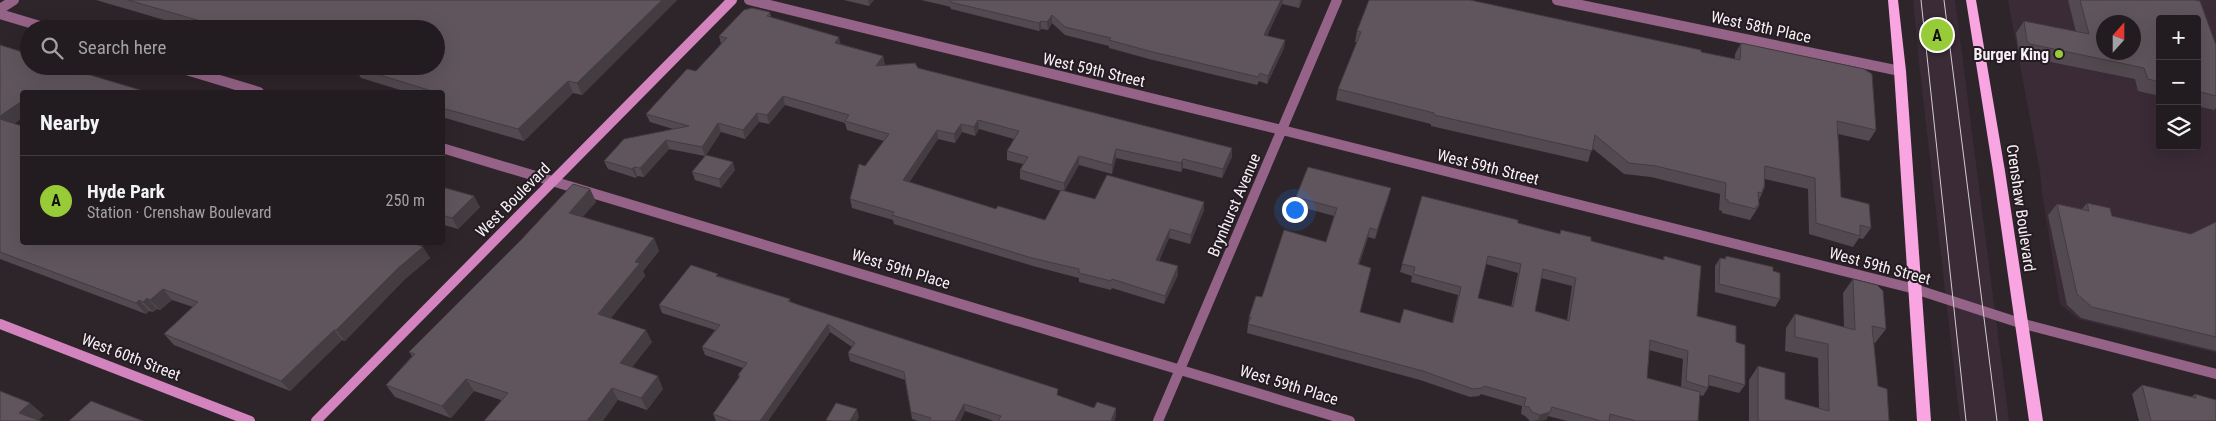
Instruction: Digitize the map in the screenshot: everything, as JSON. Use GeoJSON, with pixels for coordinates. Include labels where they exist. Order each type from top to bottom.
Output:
{"type":"FeatureCollection","features":[{"type":"Feature","properties":{"kind":"main road","name":"West Boulevard"},"geometry":{"type":"LineString","coordinates":[[316,421],[732,0]]}},
{"type":"Feature","properties":{"kind":"main road"},"geometry":{"type":"LineString","coordinates":[[1893,0],[1900,71],[1924,421]]}},
{"type":"Feature","properties":{"kind":"main road","name":"Crenshaw Boulevard"},"geometry":{"type":"LineString","coordinates":[[1971,0],[1999,171],[2036,421]]}},
{"type":"Feature","properties":{"kind":"main road","name":"West 60th Street"},"geometry":{"type":"LineString","coordinates":[[0,324],[250,421]]}},
{"type":"Feature","properties":{"kind":"street"},"geometry":{"type":"LineString","coordinates":[[0,9],[14,0]]}},
{"type":"Feature","properties":{"kind":"street","name":"West 59th Street"},"geometry":{"type":"LineString","coordinates":[[749,0],[1282,130],[1915,289],[2020,323],[2216,374]]}},
{"type":"Feature","properties":{"kind":"street","name":"Brynhurst Avenue"},"geometry":{"type":"LineString","coordinates":[[1158,421],[1337,0]]}},
{"type":"Feature","properties":{"kind":"street","name":"West 58th Place"},"geometry":{"type":"LineString","coordinates":[[1557,0],[1900,71]]}},
{"type":"Feature","properties":{"kind":"street"},"geometry":{"type":"LineString","coordinates":[[0,14],[20,20]]}},
{"type":"Feature","properties":{"kind":"street"},"geometry":{"type":"LineString","coordinates":[[203,75],[252,90]]}},
{"type":"Feature","properties":{"kind":"street","name":"West 59th Place"},"geometry":{"type":"LineString","coordinates":[[445,149],[1350,421]]}},
{"type":"Feature","properties":{"kind":"shaded area"},"geometry":{"type":"Polygon","coordinates":[[[1913,0],[1955,0],[2009,421],[1960,421],[1913,0]]]}},
{"type":"Feature","properties":{"kind":"shaded area"},"geometry":{"type":"Polygon","coordinates":[[[2008,0],[2216,0],[2216,353],[2078,319],[2060,304],[2040,172],[2008,0]]]}},
{"type":"Feature","properties":{"kind":"building"},"geometry":{"type":"Polygon","coordinates":[[[128,0],[662,0],[577,83],[568,81],[518,129],[445,109],[445,90],[429,90],[380,75],[445,75],[445,20],[197,20],[128,0]]]}},
{"type":"Feature","properties":{"kind":"building"},"geometry":{"type":"Polygon","coordinates":[[[951,0],[1281,0],[1264,35],[1285,40],[1268,76],[1260,73],[1258,77],[1149,51],[1109,40],[1111,38],[1065,27],[1052,15],[1047,22],[1041,21],[1039,23],[950,2],[951,0]]]}},
{"type":"Feature","properties":{"kind":"building"},"geometry":{"type":"Polygon","coordinates":[[[1369,0],[1470,0],[1740,60],[1741,43],[1864,69],[1872,74],[1876,130],[1837,121],[1841,197],[1869,204],[1871,228],[1860,225],[1860,236],[1816,223],[1815,178],[1765,166],[1764,189],[1762,193],[1758,192],[1759,206],[1756,206],[1756,209],[1728,202],[1725,199],[1726,183],[1656,166],[1629,163],[1595,135],[1592,151],[1434,115],[1434,113],[1338,89],[1361,32],[1357,31],[1369,0]]]}},
{"type":"Feature","properties":{"kind":"building"},"geometry":{"type":"Polygon","coordinates":[[[2080,0],[2200,1],[2216,45],[2216,96],[2201,92],[2201,15],[2156,15],[2156,81],[2148,79],[2144,68],[2106,60],[2141,60],[2141,15],[2096,15],[2096,58],[2030,44],[2027,41],[2024,21],[2089,34],[2080,0]]]}},
{"type":"Feature","properties":{"kind":"building"},"geometry":{"type":"Polygon","coordinates":[[[752,8],[770,12],[767,16],[839,37],[835,43],[883,56],[876,66],[915,63],[918,68],[1232,148],[1223,169],[1183,159],[1181,163],[1116,149],[1112,165],[1079,156],[1064,183],[1020,170],[1028,157],[1007,151],[1019,131],[978,120],[974,127],[961,124],[954,134],[937,130],[903,180],[996,209],[998,206],[1045,220],[1061,190],[1095,199],[1107,175],[1204,202],[1191,235],[1170,229],[1156,260],[1178,266],[1165,296],[1112,279],[1111,281],[1079,273],[1079,269],[1032,258],[892,215],[894,212],[850,199],[859,164],[865,166],[889,134],[845,121],[849,115],[783,96],[767,115],[757,113],[743,130],[718,123],[702,147],[666,140],[640,168],[634,167],[632,169],[604,161],[624,139],[689,126],[646,114],[687,69],[696,71],[727,38],[719,36],[744,10],[752,8]]]}},
{"type":"Feature","properties":{"kind":"building"},"geometry":{"type":"Polygon","coordinates":[[[0,45],[20,51],[20,75],[90,75],[140,90],[20,90],[20,102],[0,116],[0,45]]]}},
{"type":"Feature","properties":{"kind":"building"},"geometry":{"type":"Polygon","coordinates":[[[0,119],[20,125],[20,245],[418,245],[423,247],[397,269],[336,330],[281,381],[164,334],[198,302],[163,289],[150,300],[147,298],[143,302],[139,300],[136,303],[0,252],[0,119]]]}},
{"type":"Feature","properties":{"kind":"building"},"geometry":{"type":"Polygon","coordinates":[[[706,155],[733,162],[719,179],[692,172],[706,155]]]}},
{"type":"Feature","properties":{"kind":"building"},"geometry":{"type":"Polygon","coordinates":[[[1308,167],[1391,188],[1377,230],[1370,228],[1358,264],[1371,268],[1360,312],[1400,323],[1404,309],[1453,323],[1461,287],[1413,274],[1415,267],[1402,264],[1422,196],[1518,220],[1518,223],[1560,234],[1561,230],[1591,237],[1591,241],[1664,260],[1664,256],[1701,266],[1697,316],[1736,326],[1736,342],[1745,345],[1745,385],[1709,375],[1708,388],[1686,381],[1688,351],[1650,340],[1647,378],[1700,392],[1698,421],[1636,421],[1610,414],[1609,421],[1601,421],[1552,407],[1550,412],[1540,415],[1532,412],[1529,407],[1524,406],[1526,398],[1484,386],[1473,389],[1423,371],[1248,324],[1256,296],[1262,297],[1284,230],[1326,242],[1337,208],[1296,197],[1308,167]],[[1488,256],[1478,298],[1513,307],[1521,264],[1488,256]],[[1543,269],[1535,311],[1569,321],[1576,278],[1543,269]]]}},
{"type":"Feature","properties":{"kind":"building"},"geometry":{"type":"Polygon","coordinates":[[[573,184],[590,189],[569,213],[654,238],[635,262],[640,263],[598,314],[646,330],[620,363],[658,376],[641,398],[612,388],[587,421],[484,421],[508,393],[466,379],[442,406],[386,385],[415,354],[409,352],[520,241],[573,184]]]}},
{"type":"Feature","properties":{"kind":"building"},"geometry":{"type":"Polygon","coordinates":[[[445,188],[474,196],[452,218],[445,216],[445,188]]]}},
{"type":"Feature","properties":{"kind":"building"},"geometry":{"type":"Polygon","coordinates":[[[2087,203],[2110,208],[2112,216],[2191,234],[2216,222],[2216,337],[2092,307],[2077,294],[2057,204],[2089,211],[2087,203]]]}},
{"type":"Feature","properties":{"kind":"building"},"geometry":{"type":"Polygon","coordinates":[[[1726,256],[1773,267],[1773,271],[1780,273],[1780,299],[1719,284],[1720,258],[1726,259],[1726,256]]]}},
{"type":"Feature","properties":{"kind":"building"},"geometry":{"type":"Polygon","coordinates":[[[691,265],[718,274],[716,276],[790,299],[788,301],[799,305],[1058,389],[1057,395],[1094,408],[1097,402],[1116,408],[1111,421],[998,421],[1001,416],[964,404],[955,421],[929,421],[931,418],[911,412],[904,372],[848,353],[855,343],[828,324],[760,421],[732,421],[713,414],[747,363],[702,347],[720,325],[659,305],[691,265]]]}},
{"type":"Feature","properties":{"kind":"building"},"geometry":{"type":"Polygon","coordinates":[[[1853,279],[1877,285],[1883,291],[1886,329],[1872,326],[1878,386],[1887,389],[1889,421],[1758,421],[1758,366],[1785,373],[1785,399],[1829,411],[1828,344],[1795,337],[1795,314],[1855,330],[1853,279]]]}},
{"type":"Feature","properties":{"kind":"building"},"geometry":{"type":"Polygon","coordinates":[[[2142,385],[2196,398],[2195,394],[2216,400],[2216,421],[2151,421],[2142,385]]]}},
{"type":"Feature","properties":{"kind":"building"},"geometry":{"type":"Polygon","coordinates":[[[0,391],[30,403],[19,413],[41,421],[0,421],[0,391]]]}},
{"type":"Feature","properties":{"kind":"building"},"geometry":{"type":"Polygon","coordinates":[[[91,401],[143,421],[69,421],[91,401]]]}},
{"type":"Feature","properties":{"kind":"building"},"geometry":{"type":"Polygon","coordinates":[[[836,403],[857,409],[850,421],[826,420],[836,403]]]}},
{"type":"Feature","properties":{"kind":"tram line"},"geometry":{"type":"LineString","coordinates":[[1921,0],[1966,421]]}},
{"type":"Feature","properties":{"kind":"tram line"},"geometry":{"type":"LineString","coordinates":[[1944,0],[1997,421]]}},
{"type":"Feature","properties":{"kind":"place","name":"Hyde Park"},"geometry":{"type":"Point","coordinates":[1937,35]}},
{"type":"Feature","properties":{"kind":"place","name":"Burger King"},"geometry":{"type":"Point","coordinates":[2059,54]}}]}
